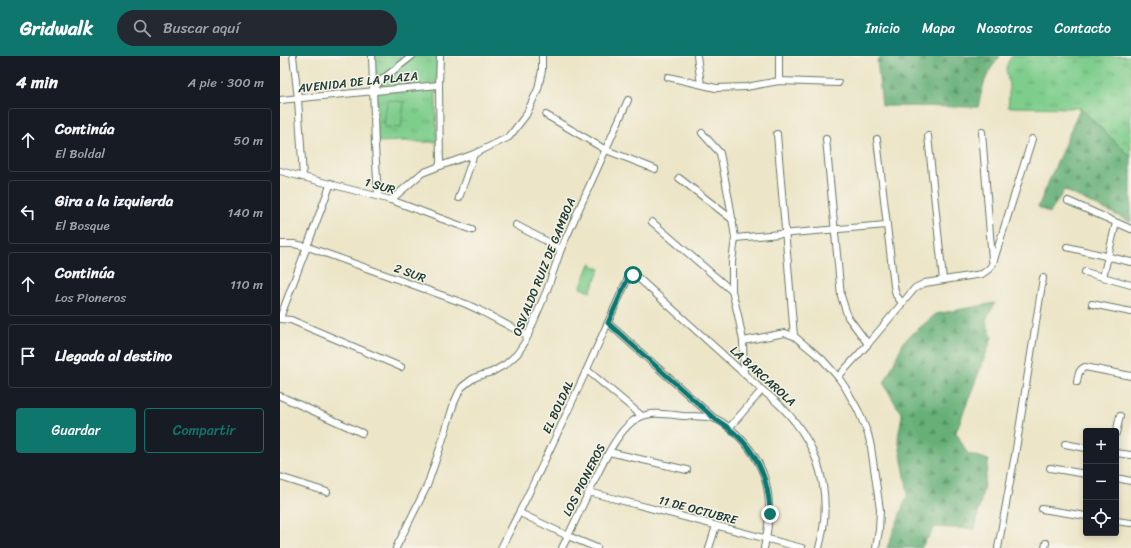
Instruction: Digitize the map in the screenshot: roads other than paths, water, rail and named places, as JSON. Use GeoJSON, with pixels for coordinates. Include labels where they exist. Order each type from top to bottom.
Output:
{"type":"FeatureCollection","features":[{"type":"Feature","properties":{"kind":"street"},"geometry":{"type":"LineString","coordinates":[[293,56],[298,99],[303,177]]}},
{"type":"Feature","properties":{"kind":"street"},"geometry":{"type":"LineString","coordinates":[[372,56],[372,91],[378,196]]}},
{"type":"Feature","properties":{"kind":"street"},"geometry":{"type":"LineString","coordinates":[[372,91],[380,81],[412,56]]}},
{"type":"Feature","properties":{"kind":"street"},"geometry":{"type":"LineString","coordinates":[[440,56],[440,166]]}},
{"type":"Feature","properties":{"kind":"street"},"geometry":{"type":"LineString","coordinates":[[391,200],[422,173],[474,154],[509,137],[526,115],[538,89],[542,70],[542,56]]}},
{"type":"Feature","properties":{"kind":"street"},"geometry":{"type":"LineString","coordinates":[[697,56],[701,84]]}},
{"type":"Feature","properties":{"kind":"street"},"geometry":{"type":"LineString","coordinates":[[778,56],[779,81]]}},
{"type":"Feature","properties":{"kind":"street"},"geometry":{"type":"LineString","coordinates":[[668,76],[716,88],[746,87],[779,81],[838,83]]}},
{"type":"Feature","properties":{"kind":"street","name":"AVENIDA DE LA PLAZA"},"geometry":{"type":"LineString","coordinates":[[280,100],[439,85]]}},
{"type":"Feature","properties":{"kind":"street","name":"OSVALDO RUIZ DE GAMBOA"},"geometry":{"type":"LineString","coordinates":[[396,548],[427,486],[459,392],[476,377],[492,372],[506,364],[522,348],[547,290],[561,249],[628,100]]}},
{"type":"Feature","properties":{"kind":"street"},"geometry":{"type":"LineString","coordinates":[[546,115],[606,150],[655,169]]}},
{"type":"Feature","properties":{"kind":"street"},"geometry":{"type":"LineString","coordinates":[[982,132],[993,263]]}},
{"type":"Feature","properties":{"kind":"street"},"geometry":{"type":"LineString","coordinates":[[702,133],[720,152],[733,220],[735,238],[732,262],[732,291],[743,341],[744,373]]}},
{"type":"Feature","properties":{"kind":"street"},"geometry":{"type":"LineString","coordinates":[[777,134],[794,336]]}},
{"type":"Feature","properties":{"kind":"street"},"geometry":{"type":"LineString","coordinates":[[928,136],[943,280]]}},
{"type":"Feature","properties":{"kind":"street"},"geometry":{"type":"LineString","coordinates":[[826,139],[841,296],[848,317],[868,344]]}},
{"type":"Feature","properties":{"kind":"street"},"geometry":{"type":"LineString","coordinates":[[877,139],[895,292],[897,298],[902,303]]}},
{"type":"Feature","properties":{"kind":"street"},"geometry":{"type":"LineString","coordinates":[[838,377],[918,286],[925,283],[982,274],[989,269],[993,263],[1032,139]]}},
{"type":"Feature","properties":{"kind":"street"},"geometry":{"type":"LineString","coordinates":[[460,198],[474,154]]}},
{"type":"Feature","properties":{"kind":"street","name":"1 SUR"},"geometry":{"type":"LineString","coordinates":[[280,171],[378,196],[472,230]]}},
{"type":"Feature","properties":{"kind":"street"},"geometry":{"type":"LineString","coordinates":[[679,178],[733,220]]}},
{"type":"Feature","properties":{"kind":"street"},"geometry":{"type":"LineString","coordinates":[[331,183],[280,318],[291,320],[401,367]]}},
{"type":"Feature","properties":{"kind":"street"},"geometry":{"type":"LineString","coordinates":[[1068,201],[1131,229]]}},
{"type":"Feature","properties":{"kind":"street"},"geometry":{"type":"LineString","coordinates":[[652,222],[732,291]]}},
{"type":"Feature","properties":{"kind":"street"},"geometry":{"type":"LineString","coordinates":[[1103,277],[1116,223]]}},
{"type":"Feature","properties":{"kind":"street"},"geometry":{"type":"LineString","coordinates":[[516,225],[561,249]]}},
{"type":"Feature","properties":{"kind":"street"},"geometry":{"type":"LineString","coordinates":[[735,238],[886,225]]}},
{"type":"Feature","properties":{"kind":"street","name":"2 SUR"},"geometry":{"type":"LineString","coordinates":[[280,244],[294,244],[308,247],[479,310],[528,336]]}},
{"type":"Feature","properties":{"kind":"street"},"geometry":{"type":"LineString","coordinates":[[1067,247],[1131,262]]}},
{"type":"Feature","properties":{"kind":"street"},"geometry":{"type":"LineString","coordinates":[[1085,272],[1131,285]]}},
{"type":"Feature","properties":{"kind":"street","name":"EL BOLDAL"},"geometry":{"type":"LineString","coordinates":[[501,548],[520,513],[628,278],[633,275]]}},
{"type":"Feature","properties":{"kind":"street","name":"LA BARCAROLA"},"geometry":{"type":"LineString","coordinates":[[633,275],[762,390],[781,405],[804,434],[815,455],[822,479],[825,504],[824,528],[820,547]]}},
{"type":"Feature","properties":{"kind":"street"},"geometry":{"type":"LineString","coordinates":[[998,548],[1015,455],[1043,278]]}},
{"type":"Feature","properties":{"kind":"street"},"geometry":{"type":"LineString","coordinates":[[1092,304],[1131,312]]}},
{"type":"Feature","properties":{"kind":"street"},"geometry":{"type":"LineString","coordinates":[[608,323],[715,419]]}},
{"type":"Feature","properties":{"kind":"street"},"geometry":{"type":"LineString","coordinates":[[743,341],[785,333],[794,336],[822,359],[838,377],[852,398],[868,434],[871,447],[880,510],[876,548]]}},
{"type":"Feature","properties":{"kind":"street"},"geometry":{"type":"LineString","coordinates":[[1077,382],[1080,371],[1084,367],[1131,376]]}},
{"type":"Feature","properties":{"kind":"street"},"geometry":{"type":"LineString","coordinates":[[587,370],[642,416]]}},
{"type":"Feature","properties":{"kind":"street"},"geometry":{"type":"LineString","coordinates":[[729,428],[762,390]]}},
{"type":"Feature","properties":{"kind":"street"},"geometry":{"type":"LineString","coordinates":[[280,396],[362,433]]}},
{"type":"Feature","properties":{"kind":"street","name":"LOS PIONEROS"},"geometry":{"type":"LineString","coordinates":[[562,548],[609,452],[628,425],[642,416],[660,413],[715,419],[741,438],[752,452],[761,468],[769,495],[770,514],[764,548]]}},
{"type":"Feature","properties":{"kind":"street"},"geometry":{"type":"LineString","coordinates":[[1117,428],[1120,416]]}},
{"type":"Feature","properties":{"kind":"street"},"geometry":{"type":"LineString","coordinates":[[1065,444],[1083,447]]}},
{"type":"Feature","properties":{"kind":"street"},"geometry":{"type":"LineString","coordinates":[[609,452],[687,470]]}},
{"type":"Feature","properties":{"kind":"street"},"geometry":{"type":"LineString","coordinates":[[1119,453],[1131,455]]}},
{"type":"Feature","properties":{"kind":"street"},"geometry":{"type":"LineString","coordinates":[[1050,468],[1083,474]]}},
{"type":"Feature","properties":{"kind":"street"},"geometry":{"type":"LineString","coordinates":[[280,477],[327,492]]}},
{"type":"Feature","properties":{"kind":"street"},"geometry":{"type":"LineString","coordinates":[[1119,479],[1131,481]]}},
{"type":"Feature","properties":{"kind":"street","name":"11 DE OCTUBRE"},"geometry":{"type":"LineString","coordinates":[[589,492],[802,548]]}},
{"type":"Feature","properties":{"kind":"street"},"geometry":{"type":"LineString","coordinates":[[1042,509],[1083,516]]}},
{"type":"Feature","properties":{"kind":"street"},"geometry":{"type":"LineString","coordinates":[[520,513],[597,548]]}},
{"type":"Feature","properties":{"kind":"street"},"geometry":{"type":"LineString","coordinates":[[1119,521],[1131,523]]}},
{"type":"Feature","properties":{"kind":"street"},"geometry":{"type":"LineString","coordinates":[[709,548],[716,526]]}},
{"type":"Feature","properties":{"kind":"street"},"geometry":{"type":"LineString","coordinates":[[820,547],[827,548]]}}]}
